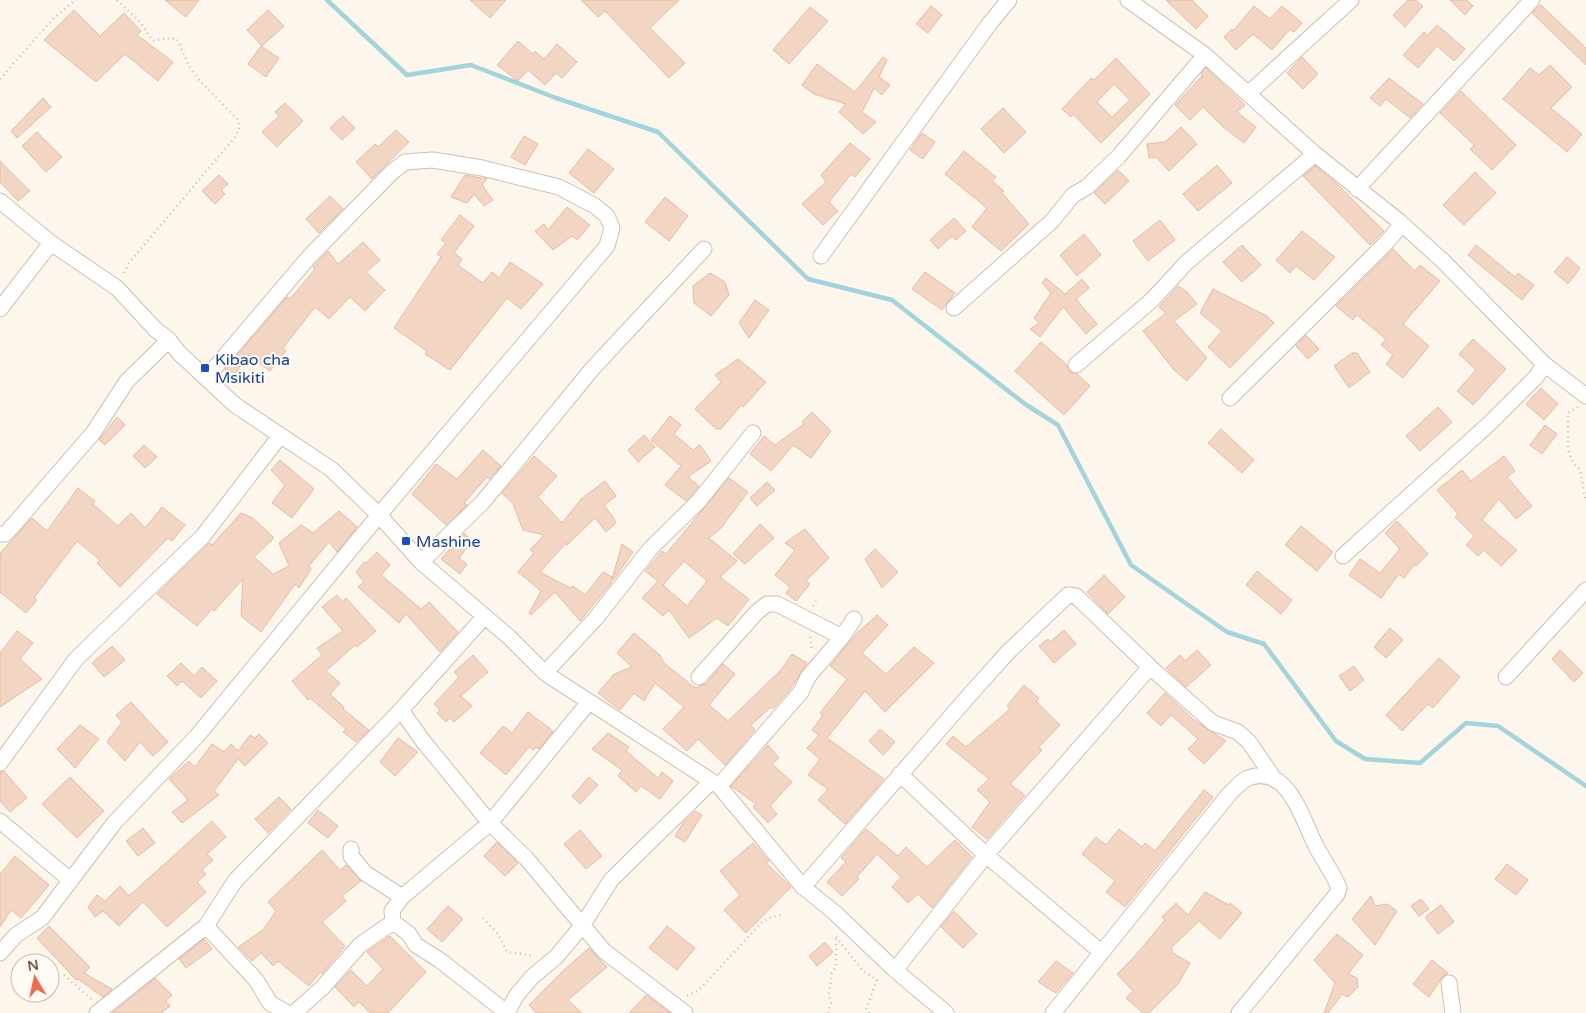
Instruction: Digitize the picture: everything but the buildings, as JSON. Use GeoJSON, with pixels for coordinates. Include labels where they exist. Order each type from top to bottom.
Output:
{"type":"FeatureCollection","features":[{"type":"Feature","properties":{"kind":"street"},"geometry":{"type":"LineString","coordinates":[[821,256],[990,22],[1010,0]]}},
{"type":"Feature","properties":{"kind":"street"},"geometry":{"type":"LineString","coordinates":[[1128,0],[1205,56],[1315,154],[1400,222],[1444,262],[1544,364],[1586,396]]}},
{"type":"Feature","properties":{"kind":"street"},"geometry":{"type":"LineString","coordinates":[[1248,93],[1351,0]]}},
{"type":"Feature","properties":{"kind":"street"},"geometry":{"type":"LineString","coordinates":[[1357,189],[1532,0]]}},
{"type":"Feature","properties":{"kind":"street"},"geometry":{"type":"LineString","coordinates":[[954,308],[1052,221],[1073,196],[1087,187],[1119,156],[1205,56]]}},
{"type":"Feature","properties":{"kind":"street"},"geometry":{"type":"LineString","coordinates":[[1076,365],[1152,300],[1187,262],[1315,154]]}},
{"type":"Feature","properties":{"kind":"street"},"geometry":{"type":"LineString","coordinates":[[0,953],[16,935],[42,918],[115,822],[197,736],[378,515],[607,246],[612,228],[607,216],[595,206],[559,187],[507,173],[433,160],[404,162],[309,257],[206,378]]}},
{"type":"Feature","properties":{"kind":"street"},"geometry":{"type":"LineString","coordinates":[[0,201],[51,243],[117,288],[155,329],[169,340],[179,353],[236,405],[331,469],[378,515],[420,562],[509,637],[544,673],[715,784],[803,887],[946,1013]]}},
{"type":"Feature","properties":{"kind":"street"},"geometry":{"type":"LineString","coordinates":[[1230,398],[1385,244],[1399,228],[1400,222]]}},
{"type":"Feature","properties":{"kind":"street"},"geometry":{"type":"LineString","coordinates":[[0,309],[51,243]]}},
{"type":"Feature","properties":{"kind":"street"},"geometry":{"type":"LineString","coordinates":[[420,562],[482,502],[593,368],[704,249]]}},
{"type":"Feature","properties":{"kind":"street"},"geometry":{"type":"LineString","coordinates":[[2,536],[92,433],[126,381],[169,340]]}},
{"type":"Feature","properties":{"kind":"street"},"geometry":{"type":"LineString","coordinates":[[1343,556],[1490,424],[1537,376],[1544,364]]}},
{"type":"Feature","properties":{"kind":"street"},"geometry":{"type":"LineString","coordinates":[[544,673],[596,618],[651,548],[698,502],[752,433]]}},
{"type":"Feature","properties":{"kind":"street"},"geometry":{"type":"LineString","coordinates":[[0,763],[76,659],[203,536],[280,436]]}},
{"type":"Feature","properties":{"kind":"street"},"geometry":{"type":"LineString","coordinates":[[1506,677],[1586,590]]}},
{"type":"Feature","properties":{"kind":"street"},"geometry":{"type":"LineString","coordinates":[[803,887],[1008,652],[1068,595],[1076,596],[1150,667],[1213,723],[1238,732],[1249,742],[1275,780],[1290,794],[1298,805],[1315,844],[1339,888],[1337,894],[1239,1013]]}},
{"type":"Feature","properties":{"kind":"street"},"geometry":{"type":"LineString","coordinates":[[700,677],[757,612],[767,604],[777,604],[842,637]]}},
{"type":"Feature","properties":{"kind":"street"},"geometry":{"type":"LineString","coordinates":[[99,1011],[206,926],[235,881],[401,710],[484,617]]}},
{"type":"Feature","properties":{"kind":"street"},"geometry":{"type":"LineString","coordinates":[[392,922],[409,934],[416,945],[441,961],[507,1013],[521,989],[556,957],[582,926],[611,880],[715,784],[801,692],[808,677],[842,637],[854,619]]}},
{"type":"Feature","properties":{"kind":"street"},"geometry":{"type":"LineString","coordinates":[[895,970],[986,855],[1150,667]]}},
{"type":"Feature","properties":{"kind":"street"},"geometry":{"type":"LineString","coordinates":[[392,922],[392,911],[402,897],[490,823],[589,702]]}},
{"type":"Feature","properties":{"kind":"street"},"geometry":{"type":"LineString","coordinates":[[401,710],[423,741],[490,823],[526,858],[604,952],[679,1008]]}},
{"type":"Feature","properties":{"kind":"street"},"geometry":{"type":"LineString","coordinates":[[900,774],[986,855],[1101,952]]}},
{"type":"Feature","properties":{"kind":"street"},"geometry":{"type":"LineString","coordinates":[[1053,1013],[1230,793],[1246,779],[1258,776],[1275,780]]}},
{"type":"Feature","properties":{"kind":"street"},"geometry":{"type":"LineString","coordinates":[[0,821],[70,880]]}},
{"type":"Feature","properties":{"kind":"street"},"geometry":{"type":"LineString","coordinates":[[351,850],[350,856],[364,873],[402,897]]}},
{"type":"Feature","properties":{"kind":"street"},"geometry":{"type":"LineString","coordinates":[[294,1013],[322,988],[360,945],[392,922]]}},
{"type":"Feature","properties":{"kind":"street"},"geometry":{"type":"LineString","coordinates":[[206,926],[256,980],[265,1008],[287,1013]]}},
{"type":"Feature","properties":{"kind":"street"},"geometry":{"type":"LineString","coordinates":[[1449,983],[1453,1013]]}},
{"type":"Feature","properties":{"kind":"path"},"geometry":{"type":"LineString","coordinates":[[0,79],[53,19],[75,0]]}},
{"type":"Feature","properties":{"kind":"path"},"geometry":{"type":"LineString","coordinates":[[117,0],[140,22],[153,41],[166,38],[176,39],[194,72],[237,119],[240,126],[236,136],[129,263],[117,288]]}},
{"type":"Feature","properties":{"kind":"path"},"geometry":{"type":"LineString","coordinates":[[1586,402],[1568,413],[1567,422],[1568,450],[1573,463],[1580,470],[1586,502]]}},
{"type":"Feature","properties":{"kind":"path"},"geometry":{"type":"LineString","coordinates":[[806,620],[814,670]]}},
{"type":"Feature","properties":{"kind":"path"},"geometry":{"type":"LineString","coordinates":[[679,1008],[699,990],[762,922],[782,915]]}},
{"type":"Feature","properties":{"kind":"path"},"geometry":{"type":"LineString","coordinates":[[483,918],[498,934],[500,943],[509,953],[556,957]]}},
{"type":"Feature","properties":{"kind":"path"},"geometry":{"type":"LineString","coordinates":[[828,1013],[832,1004],[829,994],[832,974],[836,967],[836,937],[846,924]]}},
{"type":"Feature","properties":{"kind":"path"},"geometry":{"type":"LineString","coordinates":[[836,937],[863,971],[877,980],[866,1009],[869,1013]]}},
{"type":"Feature","properties":{"kind":"path"},"geometry":{"type":"LineString","coordinates":[[64,976],[99,1011]]}},
{"type":"Feature","properties":{"kind":"waterway"},"geometry":{"type":"LineString","coordinates":[[327,0],[407,75],[471,65],[556,98],[658,132],[808,279],[892,300],[1025,404],[1058,425],[1131,565],[1227,632],[1264,644],[1336,741],[1365,759],[1420,763],[1466,723],[1498,726],[1586,786]]}},
{"type":"Feature","properties":{"kind":"place","name":"Kibao cha Msikiti"},"geometry":{"type":"Point","coordinates":[205,368]}},
{"type":"Feature","properties":{"kind":"place","name":"Mashine"},"geometry":{"type":"Point","coordinates":[406,541]}}]}
